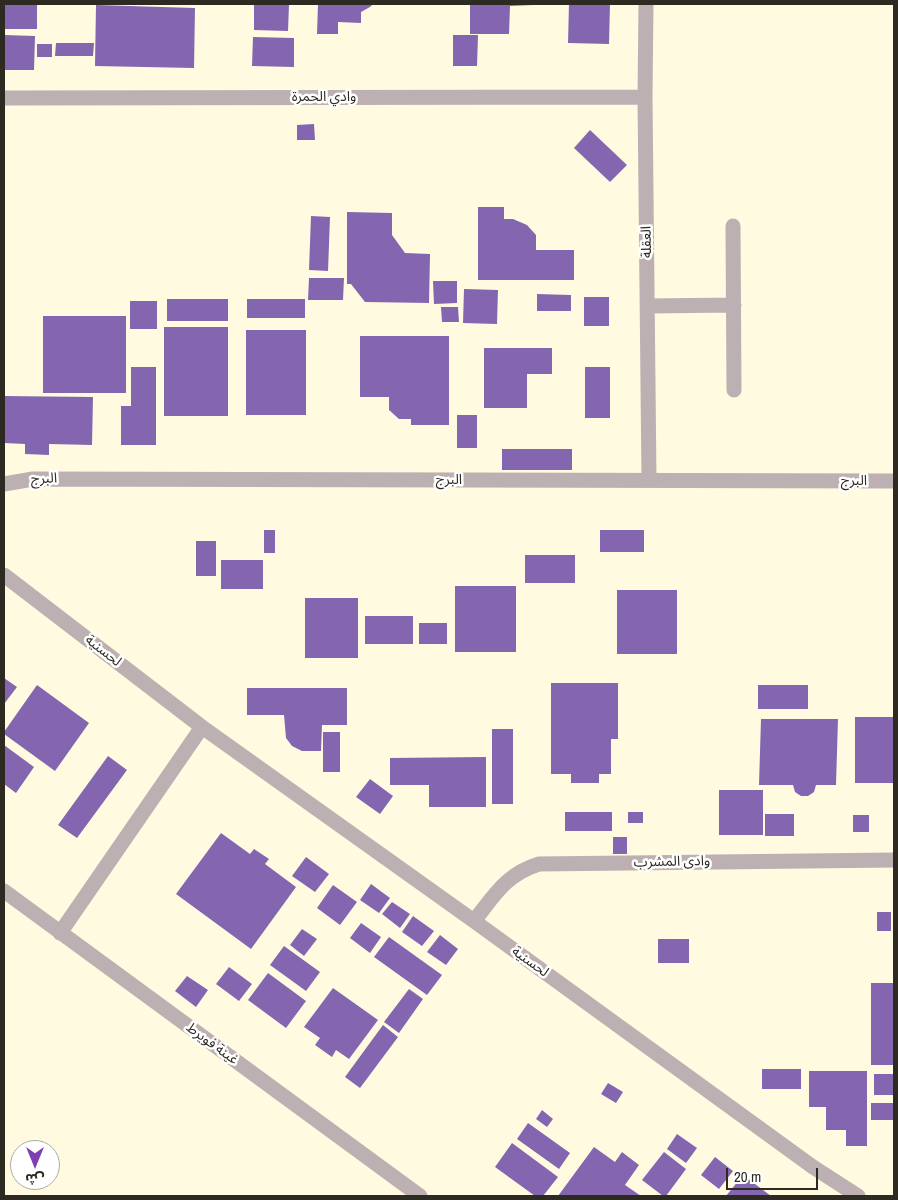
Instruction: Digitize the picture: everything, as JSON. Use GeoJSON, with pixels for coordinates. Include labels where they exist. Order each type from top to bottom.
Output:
{"type":"FeatureCollection","features":[{"type":"Feature","properties":{"kind":"street","name":"العقلة"},"geometry":{"type":"LineString","coordinates":[[646,4],[645,97],[649,480]]}},
{"type":"Feature","properties":{"kind":"street","name":"وادي الحمرة"},"geometry":{"type":"LineString","coordinates":[[4,98],[645,97]]}},
{"type":"Feature","properties":{"kind":"street"},"geometry":{"type":"LineString","coordinates":[[733,226],[734,390]]}},
{"type":"Feature","properties":{"kind":"street"},"geometry":{"type":"LineString","coordinates":[[648,306],[734,305]]}},
{"type":"Feature","properties":{"kind":"street","name":"البرج"},"geometry":{"type":"LineString","coordinates":[[4,484],[33,478],[894,481]]}},
{"type":"Feature","properties":{"kind":"street","name":"لحسنية"},"geometry":{"type":"LineString","coordinates":[[4,575],[202,727],[813,1167],[858,1196]]}},
{"type":"Feature","properties":{"kind":"street"},"geometry":{"type":"LineString","coordinates":[[60,933],[202,727]]}},
{"type":"Feature","properties":{"kind":"street","name":"وادى المشرب"},"geometry":{"type":"LineString","coordinates":[[474,922],[512,876],[525,868],[539,864],[894,860]]}},
{"type":"Feature","properties":{"kind":"street","name":"غينة فويرط"},"geometry":{"type":"LineString","coordinates":[[4,891],[420,1196]]}},
{"type":"Feature","properties":{"kind":"building"},"geometry":{"type":"Polygon","coordinates":[[[4,4],[37,4],[37,29],[4,29],[4,4]]]}},
{"type":"Feature","properties":{"kind":"building"},"geometry":{"type":"Polygon","coordinates":[[[254,4],[289,4],[288,31],[254,30],[254,4]]]}},
{"type":"Feature","properties":{"kind":"building"},"geometry":{"type":"Polygon","coordinates":[[[318,4],[373,4],[361,12],[361,23],[338,22],[338,34],[317,34],[318,4]]]}},
{"type":"Feature","properties":{"kind":"building"},"geometry":{"type":"Polygon","coordinates":[[[470,4],[533,5],[510,6],[509,34],[470,34],[470,4]]]}},
{"type":"Feature","properties":{"kind":"building"},"geometry":{"type":"Polygon","coordinates":[[[569,4],[610,4],[609,44],[568,43],[569,4]]]}},
{"type":"Feature","properties":{"kind":"building"},"geometry":{"type":"Polygon","coordinates":[[[96,5],[195,8],[194,68],[95,66],[96,5]]]}},
{"type":"Feature","properties":{"kind":"building"},"geometry":{"type":"Polygon","coordinates":[[[4,35],[35,36],[34,70],[4,70],[4,35]]]}},
{"type":"Feature","properties":{"kind":"building"},"geometry":{"type":"Polygon","coordinates":[[[453,35],[478,35],[477,66],[453,66],[453,35]]]}},
{"type":"Feature","properties":{"kind":"building"},"geometry":{"type":"Polygon","coordinates":[[[253,37],[294,38],[294,67],[252,66],[253,37]]]}},
{"type":"Feature","properties":{"kind":"building"},"geometry":{"type":"Polygon","coordinates":[[[56,43],[94,43],[93,56],[55,56],[56,43]]]}},
{"type":"Feature","properties":{"kind":"building"},"geometry":{"type":"Polygon","coordinates":[[[37,44],[52,44],[52,57],[37,57],[37,44]]]}},
{"type":"Feature","properties":{"kind":"building"},"geometry":{"type":"Polygon","coordinates":[[[314,124],[315,140],[297,140],[297,125],[314,124]]]}},
{"type":"Feature","properties":{"kind":"building"},"geometry":{"type":"Polygon","coordinates":[[[590,130],[627,165],[610,182],[574,148],[590,130]]]}},
{"type":"Feature","properties":{"kind":"building"},"geometry":{"type":"Polygon","coordinates":[[[478,207],[504,207],[504,219],[513,219],[527,225],[536,235],[536,250],[574,250],[574,280],[478,280],[478,207]]]}},
{"type":"Feature","properties":{"kind":"building"},"geometry":{"type":"Polygon","coordinates":[[[347,212],[392,213],[392,235],[405,253],[430,254],[429,303],[365,302],[351,284],[347,284],[347,212]]]}},
{"type":"Feature","properties":{"kind":"building"},"geometry":{"type":"Polygon","coordinates":[[[311,216],[330,217],[328,271],[309,270],[311,216]]]}},
{"type":"Feature","properties":{"kind":"building"},"geometry":{"type":"Polygon","coordinates":[[[309,278],[344,278],[343,300],[308,300],[309,278]]]}},
{"type":"Feature","properties":{"kind":"building"},"geometry":{"type":"Polygon","coordinates":[[[433,281],[457,281],[457,303],[434,304],[433,281]]]}},
{"type":"Feature","properties":{"kind":"building"},"geometry":{"type":"Polygon","coordinates":[[[464,289],[498,290],[497,324],[463,323],[464,289]]]}},
{"type":"Feature","properties":{"kind":"building"},"geometry":{"type":"Polygon","coordinates":[[[537,294],[571,295],[571,311],[537,311],[537,294]]]}},
{"type":"Feature","properties":{"kind":"building"},"geometry":{"type":"Polygon","coordinates":[[[584,297],[609,297],[609,326],[584,326],[584,297]]]}},
{"type":"Feature","properties":{"kind":"building"},"geometry":{"type":"Polygon","coordinates":[[[167,299],[228,299],[228,321],[167,321],[167,299]]]}},
{"type":"Feature","properties":{"kind":"building"},"geometry":{"type":"Polygon","coordinates":[[[247,299],[305,299],[305,318],[247,318],[247,299]]]}},
{"type":"Feature","properties":{"kind":"building"},"geometry":{"type":"Polygon","coordinates":[[[130,301],[157,301],[157,329],[130,329],[130,301]]]}},
{"type":"Feature","properties":{"kind":"building"},"geometry":{"type":"Polygon","coordinates":[[[441,307],[458,307],[459,322],[442,322],[441,307]]]}},
{"type":"Feature","properties":{"kind":"building"},"geometry":{"type":"Polygon","coordinates":[[[43,316],[126,316],[126,393],[43,393],[43,316]]]}},
{"type":"Feature","properties":{"kind":"building"},"geometry":{"type":"Polygon","coordinates":[[[164,327],[228,327],[228,416],[164,416],[164,327]]]}},
{"type":"Feature","properties":{"kind":"building"},"geometry":{"type":"Polygon","coordinates":[[[246,330],[306,330],[306,415],[246,415],[246,330]]]}},
{"type":"Feature","properties":{"kind":"building"},"geometry":{"type":"Polygon","coordinates":[[[360,336],[449,336],[449,425],[411,425],[411,419],[399,419],[389,410],[389,397],[360,397],[360,336]]]}},
{"type":"Feature","properties":{"kind":"building"},"geometry":{"type":"Polygon","coordinates":[[[484,348],[552,348],[552,374],[527,374],[527,408],[484,408],[484,348]]]}},
{"type":"Feature","properties":{"kind":"building"},"geometry":{"type":"Polygon","coordinates":[[[131,367],[156,367],[156,445],[121,445],[121,406],[131,406],[131,367]]]}},
{"type":"Feature","properties":{"kind":"building"},"geometry":{"type":"Polygon","coordinates":[[[585,367],[610,367],[610,418],[585,418],[585,367]]]}},
{"type":"Feature","properties":{"kind":"building"},"geometry":{"type":"Polygon","coordinates":[[[4,396],[93,397],[92,445],[49,444],[49,455],[25,454],[25,444],[4,443],[4,396]]]}},
{"type":"Feature","properties":{"kind":"building"},"geometry":{"type":"Polygon","coordinates":[[[457,415],[477,415],[477,448],[457,448],[457,415]]]}},
{"type":"Feature","properties":{"kind":"building"},"geometry":{"type":"Polygon","coordinates":[[[502,449],[572,449],[572,470],[502,470],[502,449]]]}},
{"type":"Feature","properties":{"kind":"building"},"geometry":{"type":"Polygon","coordinates":[[[264,530],[275,530],[275,553],[264,553],[264,530]]]}},
{"type":"Feature","properties":{"kind":"building"},"geometry":{"type":"Polygon","coordinates":[[[600,530],[644,530],[644,552],[600,552],[600,530]]]}},
{"type":"Feature","properties":{"kind":"building"},"geometry":{"type":"Polygon","coordinates":[[[196,541],[216,541],[216,576],[196,576],[196,541]]]}},
{"type":"Feature","properties":{"kind":"building"},"geometry":{"type":"Polygon","coordinates":[[[525,555],[575,555],[575,583],[525,583],[525,555]]]}},
{"type":"Feature","properties":{"kind":"building"},"geometry":{"type":"Polygon","coordinates":[[[221,560],[263,560],[263,589],[221,589],[221,560]]]}},
{"type":"Feature","properties":{"kind":"building"},"geometry":{"type":"Polygon","coordinates":[[[455,586],[516,586],[516,652],[455,652],[455,586]]]}},
{"type":"Feature","properties":{"kind":"building"},"geometry":{"type":"Polygon","coordinates":[[[617,590],[677,590],[677,654],[617,654],[617,590]]]}},
{"type":"Feature","properties":{"kind":"building"},"geometry":{"type":"Polygon","coordinates":[[[305,598],[358,598],[358,658],[305,658],[305,598]]]}},
{"type":"Feature","properties":{"kind":"building"},"geometry":{"type":"Polygon","coordinates":[[[365,616],[413,616],[413,644],[365,644],[365,616]]]}},
{"type":"Feature","properties":{"kind":"building"},"geometry":{"type":"Polygon","coordinates":[[[419,623],[447,623],[447,644],[419,644],[419,623]]]}},
{"type":"Feature","properties":{"kind":"building"},"geometry":{"type":"Polygon","coordinates":[[[4,678],[17,687],[4,704],[4,678]]]}},
{"type":"Feature","properties":{"kind":"building"},"geometry":{"type":"Polygon","coordinates":[[[551,683],[618,683],[618,739],[611,739],[611,774],[599,774],[599,783],[571,783],[571,774],[551,774],[551,683]]]}},
{"type":"Feature","properties":{"kind":"building"},"geometry":{"type":"Polygon","coordinates":[[[37,685],[89,723],[55,771],[4,734],[37,685]]]}},
{"type":"Feature","properties":{"kind":"building"},"geometry":{"type":"Polygon","coordinates":[[[758,685],[808,685],[808,709],[758,709],[758,685]]]}},
{"type":"Feature","properties":{"kind":"building"},"geometry":{"type":"Polygon","coordinates":[[[247,688],[347,688],[347,725],[322,725],[321,751],[302,751],[292,746],[286,738],[284,715],[247,715],[247,688]]]}},
{"type":"Feature","properties":{"kind":"building"},"geometry":{"type":"Polygon","coordinates":[[[855,717],[894,717],[894,783],[855,783],[855,717]]]}},
{"type":"Feature","properties":{"kind":"building"},"geometry":{"type":"Polygon","coordinates":[[[761,719],[838,719],[836,785],[816,785],[814,792],[808,796],[801,796],[795,792],[793,785],[759,785],[761,719]]]}},
{"type":"Feature","properties":{"kind":"building"},"geometry":{"type":"Polygon","coordinates":[[[492,729],[513,729],[513,804],[492,804],[492,729]]]}},
{"type":"Feature","properties":{"kind":"building"},"geometry":{"type":"Polygon","coordinates":[[[323,732],[340,732],[340,772],[323,772],[323,732]]]}},
{"type":"Feature","properties":{"kind":"building"},"geometry":{"type":"Polygon","coordinates":[[[4,745],[34,767],[16,793],[4,784],[4,745]]]}},
{"type":"Feature","properties":{"kind":"building"},"geometry":{"type":"Polygon","coordinates":[[[108,756],[127,770],[77,838],[58,825],[108,756]]]}},
{"type":"Feature","properties":{"kind":"building"},"geometry":{"type":"Polygon","coordinates":[[[486,757],[486,807],[429,807],[429,785],[390,785],[390,758],[486,757]]]}},
{"type":"Feature","properties":{"kind":"building"},"geometry":{"type":"Polygon","coordinates":[[[370,779],[393,796],[380,814],[356,797],[370,779]]]}},
{"type":"Feature","properties":{"kind":"building"},"geometry":{"type":"Polygon","coordinates":[[[719,790],[763,790],[763,835],[719,835],[719,790]]]}},
{"type":"Feature","properties":{"kind":"building"},"geometry":{"type":"Polygon","coordinates":[[[565,812],[612,812],[612,831],[565,831],[565,812]]]}},
{"type":"Feature","properties":{"kind":"building"},"geometry":{"type":"Polygon","coordinates":[[[628,812],[643,812],[643,823],[628,823],[628,812]]]}},
{"type":"Feature","properties":{"kind":"building"},"geometry":{"type":"Polygon","coordinates":[[[765,814],[794,814],[794,836],[765,836],[765,814]]]}},
{"type":"Feature","properties":{"kind":"building"},"geometry":{"type":"Polygon","coordinates":[[[853,815],[869,815],[869,832],[853,832],[853,815]]]}},
{"type":"Feature","properties":{"kind":"building"},"geometry":{"type":"Polygon","coordinates":[[[221,833],[250,854],[254,849],[269,859],[265,864],[296,887],[251,949],[176,894],[221,833]]]}},
{"type":"Feature","properties":{"kind":"building"},"geometry":{"type":"Polygon","coordinates":[[[613,837],[627,837],[627,854],[613,854],[613,837]]]}},
{"type":"Feature","properties":{"kind":"building"},"geometry":{"type":"Polygon","coordinates":[[[306,857],[329,874],[315,892],[292,876],[306,857]]]}},
{"type":"Feature","properties":{"kind":"building"},"geometry":{"type":"Polygon","coordinates":[[[371,884],[390,898],[379,913],[360,900],[371,884]]]}},
{"type":"Feature","properties":{"kind":"building"},"geometry":{"type":"Polygon","coordinates":[[[333,885],[357,902],[340,925],[317,908],[333,885]]]}},
{"type":"Feature","properties":{"kind":"building"},"geometry":{"type":"Polygon","coordinates":[[[392,902],[410,914],[400,928],[382,914],[392,902]]]}},
{"type":"Feature","properties":{"kind":"building"},"geometry":{"type":"Polygon","coordinates":[[[877,912],[891,912],[891,931],[877,931],[877,912]]]}},
{"type":"Feature","properties":{"kind":"building"},"geometry":{"type":"Polygon","coordinates":[[[413,916],[434,931],[422,946],[402,932],[413,916]]]}},
{"type":"Feature","properties":{"kind":"building"},"geometry":{"type":"Polygon","coordinates":[[[361,923],[381,937],[370,953],[350,938],[361,923]]]}},
{"type":"Feature","properties":{"kind":"building"},"geometry":{"type":"Polygon","coordinates":[[[302,929],[317,939],[304,956],[290,945],[302,929]]]}},
{"type":"Feature","properties":{"kind":"building"},"geometry":{"type":"Polygon","coordinates":[[[440,935],[458,949],[446,965],[427,952],[440,935]]]}},
{"type":"Feature","properties":{"kind":"building"},"geometry":{"type":"Polygon","coordinates":[[[389,937],[442,975],[427,995],[374,957],[389,937]]]}},
{"type":"Feature","properties":{"kind":"building"},"geometry":{"type":"Polygon","coordinates":[[[658,939],[689,939],[689,963],[658,963],[658,939]]]}},
{"type":"Feature","properties":{"kind":"building"},"geometry":{"type":"Polygon","coordinates":[[[284,946],[320,972],[306,991],[270,965],[284,946]]]}},
{"type":"Feature","properties":{"kind":"building"},"geometry":{"type":"Polygon","coordinates":[[[229,967],[252,984],[239,1001],[216,984],[229,967]]]}},
{"type":"Feature","properties":{"kind":"building"},"geometry":{"type":"Polygon","coordinates":[[[268,973],[306,1001],[286,1028],[248,1000],[268,973]]]}},
{"type":"Feature","properties":{"kind":"building"},"geometry":{"type":"Polygon","coordinates":[[[187,976],[208,990],[196,1007],[175,991],[187,976]]]}},
{"type":"Feature","properties":{"kind":"building"},"geometry":{"type":"Polygon","coordinates":[[[871,983],[894,983],[894,1065],[871,1065],[871,983]]]}},
{"type":"Feature","properties":{"kind":"building"},"geometry":{"type":"Polygon","coordinates":[[[333,988],[378,1020],[349,1059],[336,1050],[332,1057],[315,1045],[320,1038],[304,1027],[333,988]]]}},
{"type":"Feature","properties":{"kind":"building"},"geometry":{"type":"Polygon","coordinates":[[[409,989],[423,999],[399,1033],[384,1022],[409,989]]]}},
{"type":"Feature","properties":{"kind":"building"},"geometry":{"type":"Polygon","coordinates":[[[383,1025],[398,1037],[360,1088],[345,1077],[383,1025]]]}},
{"type":"Feature","properties":{"kind":"building"},"geometry":{"type":"Polygon","coordinates":[[[762,1069],[801,1069],[801,1089],[762,1089],[762,1069]]]}},
{"type":"Feature","properties":{"kind":"building"},"geometry":{"type":"Polygon","coordinates":[[[809,1071],[867,1071],[867,1146],[846,1146],[846,1130],[826,1130],[826,1107],[809,1107],[809,1071]]]}},
{"type":"Feature","properties":{"kind":"building"},"geometry":{"type":"Polygon","coordinates":[[[874,1074],[894,1074],[894,1095],[874,1095],[874,1074]]]}},
{"type":"Feature","properties":{"kind":"building"},"geometry":{"type":"Polygon","coordinates":[[[608,1083],[623,1092],[616,1103],[601,1094],[608,1083]]]}},
{"type":"Feature","properties":{"kind":"building"},"geometry":{"type":"Polygon","coordinates":[[[871,1103],[894,1103],[894,1120],[871,1120],[871,1103]]]}},
{"type":"Feature","properties":{"kind":"building"},"geometry":{"type":"Polygon","coordinates":[[[542,1110],[553,1119],[547,1127],[536,1119],[542,1110]]]}},
{"type":"Feature","properties":{"kind":"building"},"geometry":{"type":"Polygon","coordinates":[[[528,1123],[570,1153],[559,1169],[517,1139],[528,1123]]]}},
{"type":"Feature","properties":{"kind":"building"},"geometry":{"type":"Polygon","coordinates":[[[677,1134],[697,1148],[686,1163],[667,1149],[677,1134]]]}},
{"type":"Feature","properties":{"kind":"building"},"geometry":{"type":"Polygon","coordinates":[[[512,1143],[558,1177],[543,1196],[535,1196],[495,1167],[512,1143]]]}},
{"type":"Feature","properties":{"kind":"building"},"geometry":{"type":"Polygon","coordinates":[[[594,1147],[615,1162],[622,1152],[639,1165],[625,1185],[641,1196],[558,1196],[594,1147]]]}},
{"type":"Feature","properties":{"kind":"building"},"geometry":{"type":"Polygon","coordinates":[[[664,1152],[686,1169],[666,1196],[663,1196],[642,1180],[664,1152]]]}},
{"type":"Feature","properties":{"kind":"building"},"geometry":{"type":"Polygon","coordinates":[[[715,1157],[733,1171],[719,1189],[701,1175],[715,1157]]]}},
{"type":"Feature","properties":{"kind":"building"},"geometry":{"type":"Polygon","coordinates":[[[743,1175],[771,1196],[726,1196],[743,1175]]]}}]}
